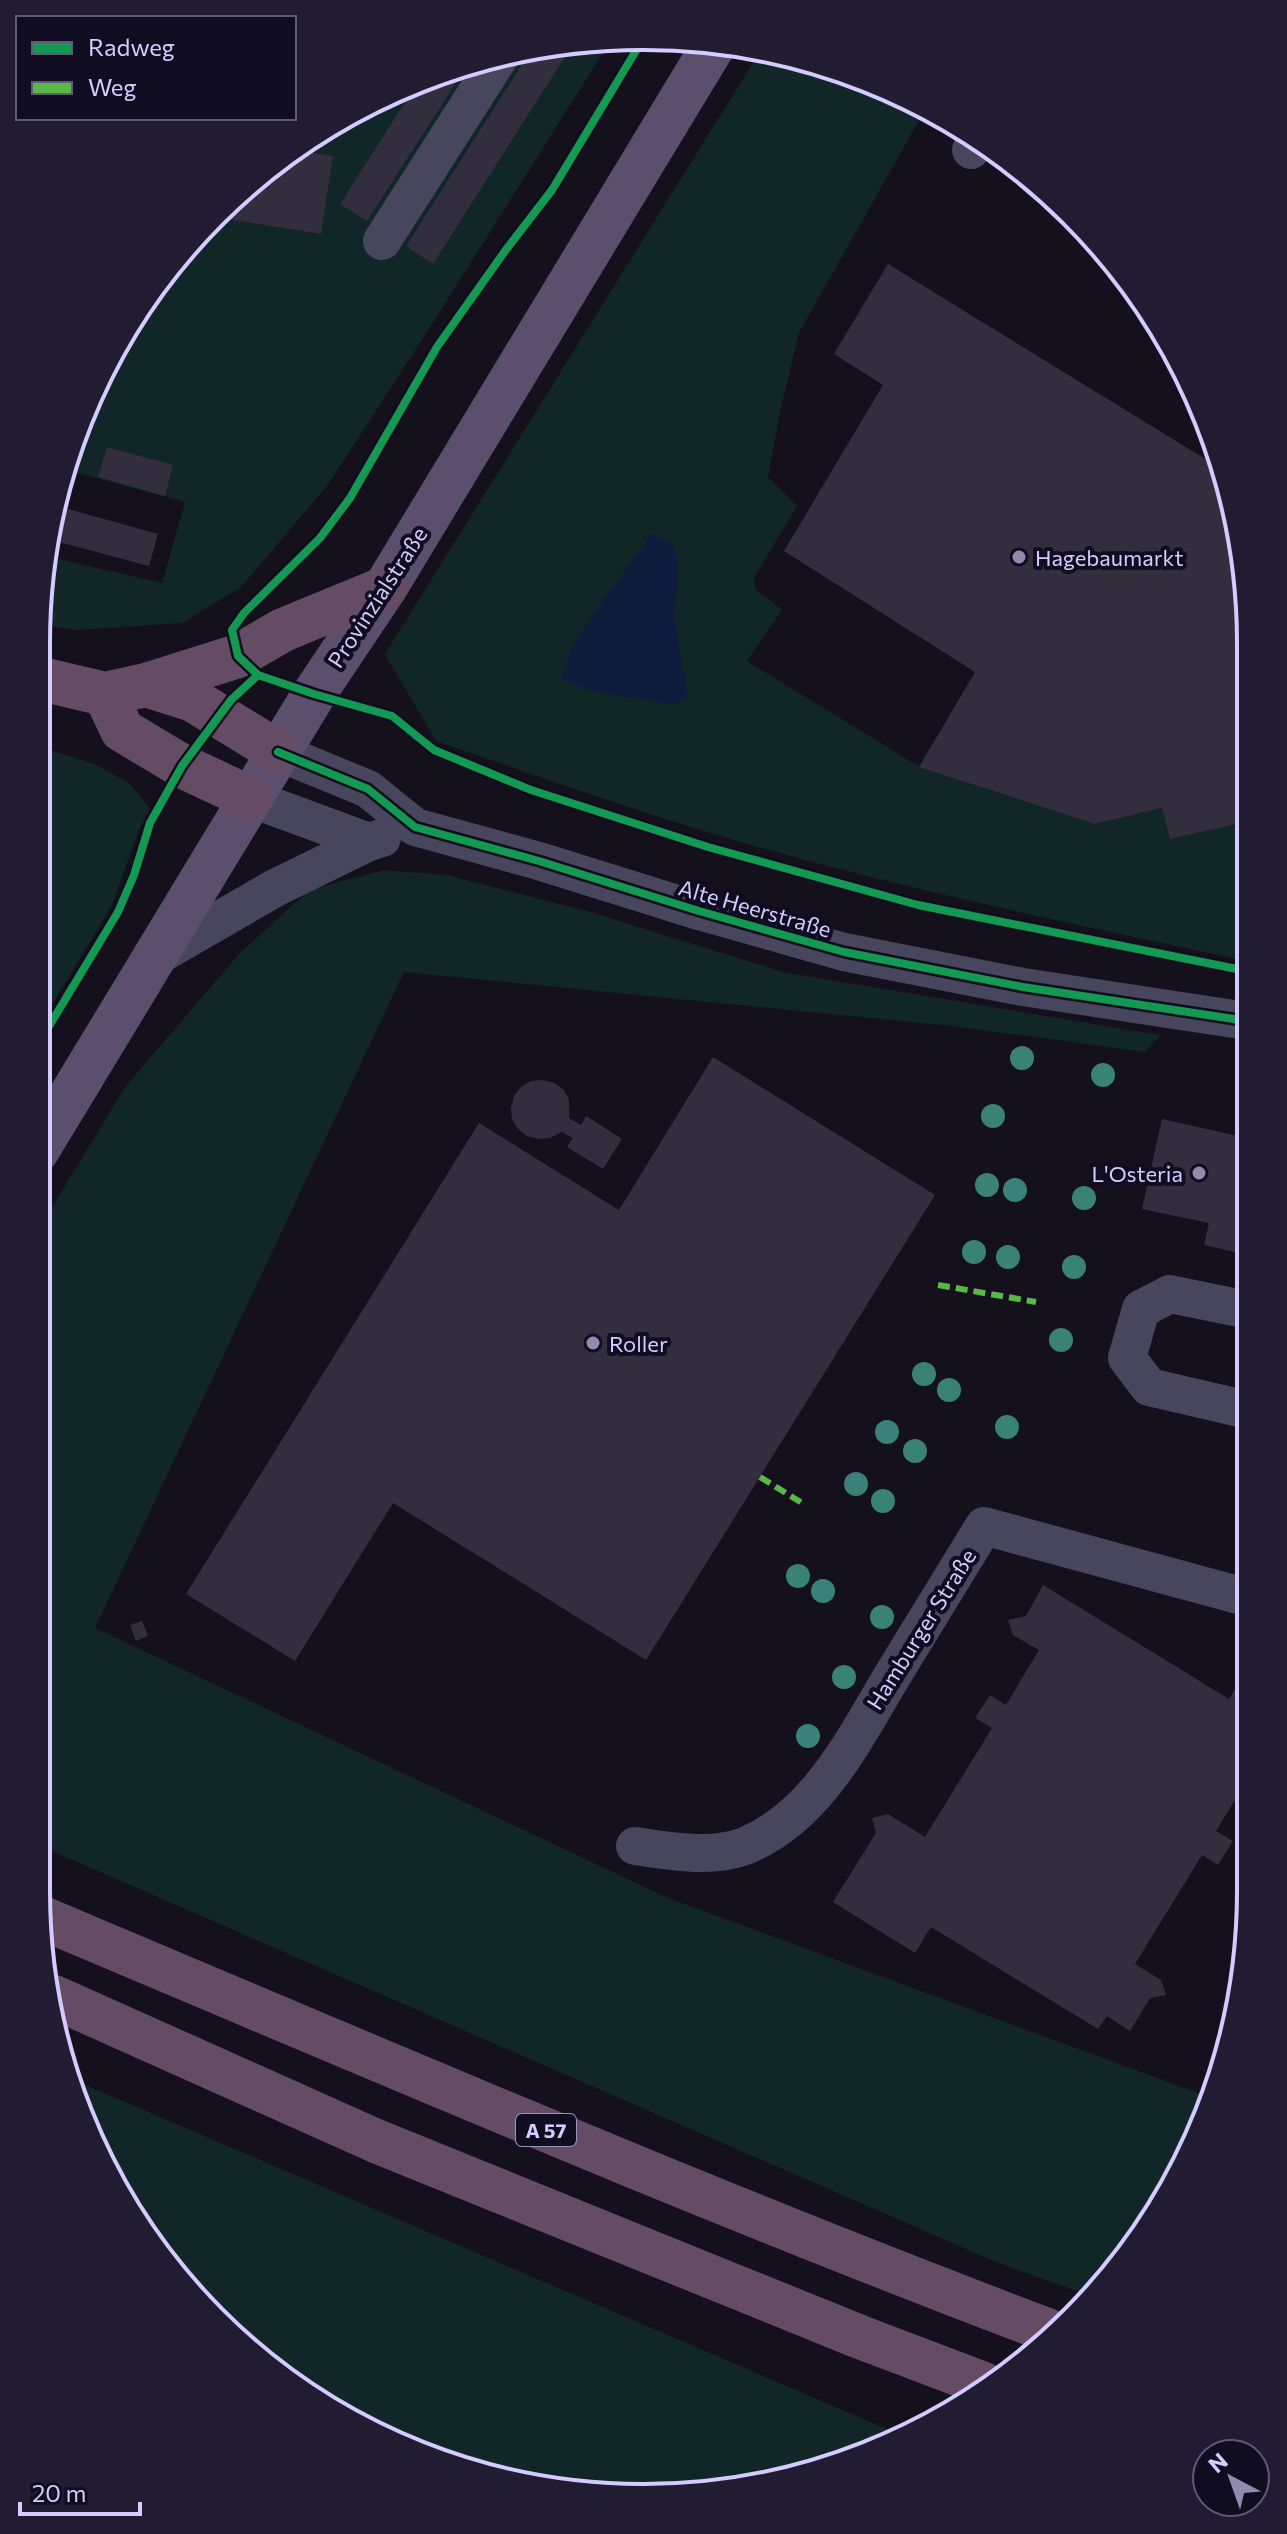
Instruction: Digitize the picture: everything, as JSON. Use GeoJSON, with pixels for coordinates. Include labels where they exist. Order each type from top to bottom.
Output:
{"type":"FeatureCollection","features":[{"type":"Feature","properties":{"kind":"highway"},"geometry":{"type":"LineString","coordinates":[[125,690],[238,656],[283,630],[385,588]]}},
{"type":"Feature","properties":{"kind":"highway"},"geometry":{"type":"LineString","coordinates":[[50,680],[193,700],[278,752]]}},
{"type":"Feature","properties":{"kind":"highway"},"geometry":{"type":"LineString","coordinates":[[125,690],[122,730],[182,766],[250,798]]}},
{"type":"Feature","properties":{"kind":"highway","name":"A 57"},"geometry":{"type":"LineString","coordinates":[[51,1922],[418,2078],[876,2265],[1044,2329]]}},
{"type":"Feature","properties":{"kind":"highway"},"geometry":{"type":"LineString","coordinates":[[60,2000],[376,2141],[977,2381]]}},
{"type":"Feature","properties":{"kind":"main road","name":"Provinzialstraße"},"geometry":{"type":"LineString","coordinates":[[50,1129],[278,752],[385,588],[709,54]]}},
{"type":"Feature","properties":{"kind":"street"},"geometry":{"type":"LineString","coordinates":[[382,241],[491,70]]}},
{"type":"Feature","properties":{"kind":"street","name":"Alte Heerstraße"},"geometry":{"type":"LineString","coordinates":[[278,752],[368,789],[415,827],[844,952],[1023,987],[1237,1019]]}},
{"type":"Feature","properties":{"kind":"street"},"geometry":{"type":"LineString","coordinates":[[250,798],[369,842]]}},
{"type":"Feature","properties":{"kind":"street"},"geometry":{"type":"LineString","coordinates":[[152,959],[275,888],[369,842],[415,827]]}},
{"type":"Feature","properties":{"kind":"street"},"geometry":{"type":"LineString","coordinates":[[1237,1308],[1170,1294],[1141,1309],[1127,1358],[1149,1387],[1237,1407]]}},
{"type":"Feature","properties":{"kind":"street","name":"Hamburger Straße"},"geometry":{"type":"LineString","coordinates":[[635,1846],[693,1854],[741,1847],[770,1834],[805,1805],[837,1765],[984,1526],[1237,1595]]}},
{"type":"Feature","properties":{"kind":"green space"},"geometry":{"type":"Polygon","coordinates":[[[604,51],[327,486],[241,587],[182,623],[76,630],[50,626],[56,559],[162,583],[185,502],[75,472],[111,381],[150,314],[197,252],[252,197],[282,173],[314,150],[381,111],[453,81],[490,70],[528,61],[604,51]]]}},
{"type":"Feature","properties":{"kind":"green space"},"geometry":{"type":"Polygon","coordinates":[[[755,60],[797,70],[871,95],[920,119],[799,333],[768,477],[797,506],[754,578],[755,589],[782,610],[747,661],[920,767],[1095,824],[1162,808],[1236,824],[1237,959],[1067,923],[769,850],[643,812],[436,741],[385,654],[755,60]],[[678,563],[597,609],[570,652],[563,679],[594,691],[672,704],[687,698],[674,618],[678,563]]]}},
{"type":"Feature","properties":{"kind":"green space"},"geometry":{"type":"Polygon","coordinates":[[[50,750],[95,764],[129,783],[152,811],[140,827],[112,905],[50,1008],[50,750]]]}},
{"type":"Feature","properties":{"kind":"green space"},"geometry":{"type":"Polygon","coordinates":[[[384,870],[447,875],[587,911],[783,972],[1160,1035],[1145,1052],[952,1026],[404,972],[95,1628],[668,1898],[1201,2094],[1176,2153],[1137,2220],[1080,2292],[996,2262],[50,1850],[50,1211],[125,1087],[239,954],[309,890],[384,870]]]}},
{"type":"Feature","properties":{"kind":"green space"},"geometry":{"type":"Polygon","coordinates":[[[82,2083],[890,2430],[834,2453],[759,2473],[682,2483],[644,2484],[605,2483],[528,2473],[453,2453],[416,2439],[381,2423],[314,2384],[252,2337],[197,2282],[150,2220],[130,2187],[111,2153],[82,2083]]]}},
{"type":"Feature","properties":{"kind":"water"},"geometry":{"type":"Polygon","coordinates":[[[652,534],[672,544],[678,563],[674,618],[688,698],[672,704],[594,691],[562,679],[570,652],[652,534]]]}},
{"type":"Feature","properties":{"kind":"building"},"geometry":{"type":"Polygon","coordinates":[[[566,55],[433,264],[406,246],[524,62],[566,55]]]}},
{"type":"Feature","properties":{"kind":"building"},"geometry":{"type":"Polygon","coordinates":[[[458,80],[367,221],[340,204],[407,99],[458,80]]]}},
{"type":"Feature","properties":{"kind":"building"},"geometry":{"type":"Polygon","coordinates":[[[311,152],[333,156],[321,234],[229,219],[252,197],[311,152]]]}},
{"type":"Feature","properties":{"kind":"building","name":"Hagebaumarkt"},"geometry":{"type":"Polygon","coordinates":[[[888,264],[1208,461],[1226,528],[1236,605],[1237,827],[1236,824],[1170,839],[1162,808],[1095,824],[919,767],[975,672],[784,551],[883,385],[834,354],[888,264]]]}},
{"type":"Feature","properties":{"kind":"building"},"geometry":{"type":"Polygon","coordinates":[[[107,447],[173,465],[165,496],[98,477],[107,447]]]}},
{"type":"Feature","properties":{"kind":"building"},"geometry":{"type":"Polygon","coordinates":[[[66,508],[158,534],[149,566],[59,542],[66,508]]]}},
{"type":"Feature","properties":{"kind":"building","name":"Roller"},"geometry":{"type":"Polygon","coordinates":[[[713,1057],[935,1195],[646,1660],[393,1503],[295,1661],[186,1594],[479,1123],[619,1210],[713,1057]]]}},
{"type":"Feature","properties":{"kind":"building"},"geometry":{"type":"Polygon","coordinates":[[[543,1080],[564,1090],[569,1100],[569,1118],[581,1125],[586,1116],[622,1139],[603,1169],[567,1147],[573,1138],[562,1132],[539,1139],[527,1136],[518,1129],[512,1119],[514,1096],[531,1081],[543,1080]]]}},
{"type":"Feature","properties":{"kind":"building","name":"L'Osteria"},"geometry":{"type":"Polygon","coordinates":[[[1162,1119],[1237,1136],[1237,1252],[1204,1245],[1209,1223],[1142,1209],[1162,1119]]]}},
{"type":"Feature","properties":{"kind":"building"},"geometry":{"type":"Polygon","coordinates":[[[1043,1585],[1229,1699],[1237,1686],[1237,1797],[1216,1831],[1233,1841],[1218,1865],[1202,1855],[1135,1964],[1161,1980],[1166,1995],[1150,1998],[1130,2031],[1107,2016],[1098,2029],[931,1927],[915,1953],[833,1902],[876,1833],[872,1818],[888,1814],[925,1837],[992,1728],[975,1718],[990,1695],[1006,1705],[1039,1650],[1013,1635],[1008,1620],[1026,1616],[1043,1585]]]}},
{"type":"Feature","properties":{"kind":"building"},"geometry":{"type":"Polygon","coordinates":[[[142,1621],[148,1636],[136,1641],[130,1625],[142,1621]]]}},
{"type":"Feature","properties":{"kind":"marked path"},"geometry":{"type":"LineString","coordinates":[[938,1285],[1036,1302]]}},
{"type":"Feature","properties":{"kind":"marked path"},"geometry":{"type":"LineString","coordinates":[[760,1477],[802,1503]]}},
{"type":"Feature","properties":{"kind":"cycle path"},"geometry":{"type":"LineString","coordinates":[[636,50],[552,190],[437,347],[350,498],[320,538],[244,613],[232,630],[238,656],[258,675],[392,716],[434,750],[531,790],[708,847],[918,905],[1237,969]]}},
{"type":"Feature","properties":{"kind":"cycle path"},"geometry":{"type":"LineString","coordinates":[[50,1024],[118,912],[134,875],[150,823],[182,766],[231,700],[258,675]]}},
{"type":"Feature","properties":{"kind":"cycle path"},"geometry":{"type":"LineString","coordinates":[[278,752],[368,789],[415,827],[844,952],[1023,987],[1237,1019]]}},
{"type":"Feature","properties":{"kind":"place","name":"Hagebaumarkt"},"geometry":{"type":"Point","coordinates":[1019,557]}},
{"type":"Feature","properties":{"kind":"place","name":"L'Osteria"},"geometry":{"type":"Point","coordinates":[1199,1173]}},
{"type":"Feature","properties":{"kind":"place","name":"Roller"},"geometry":{"type":"Point","coordinates":[593,1343]}}]}
